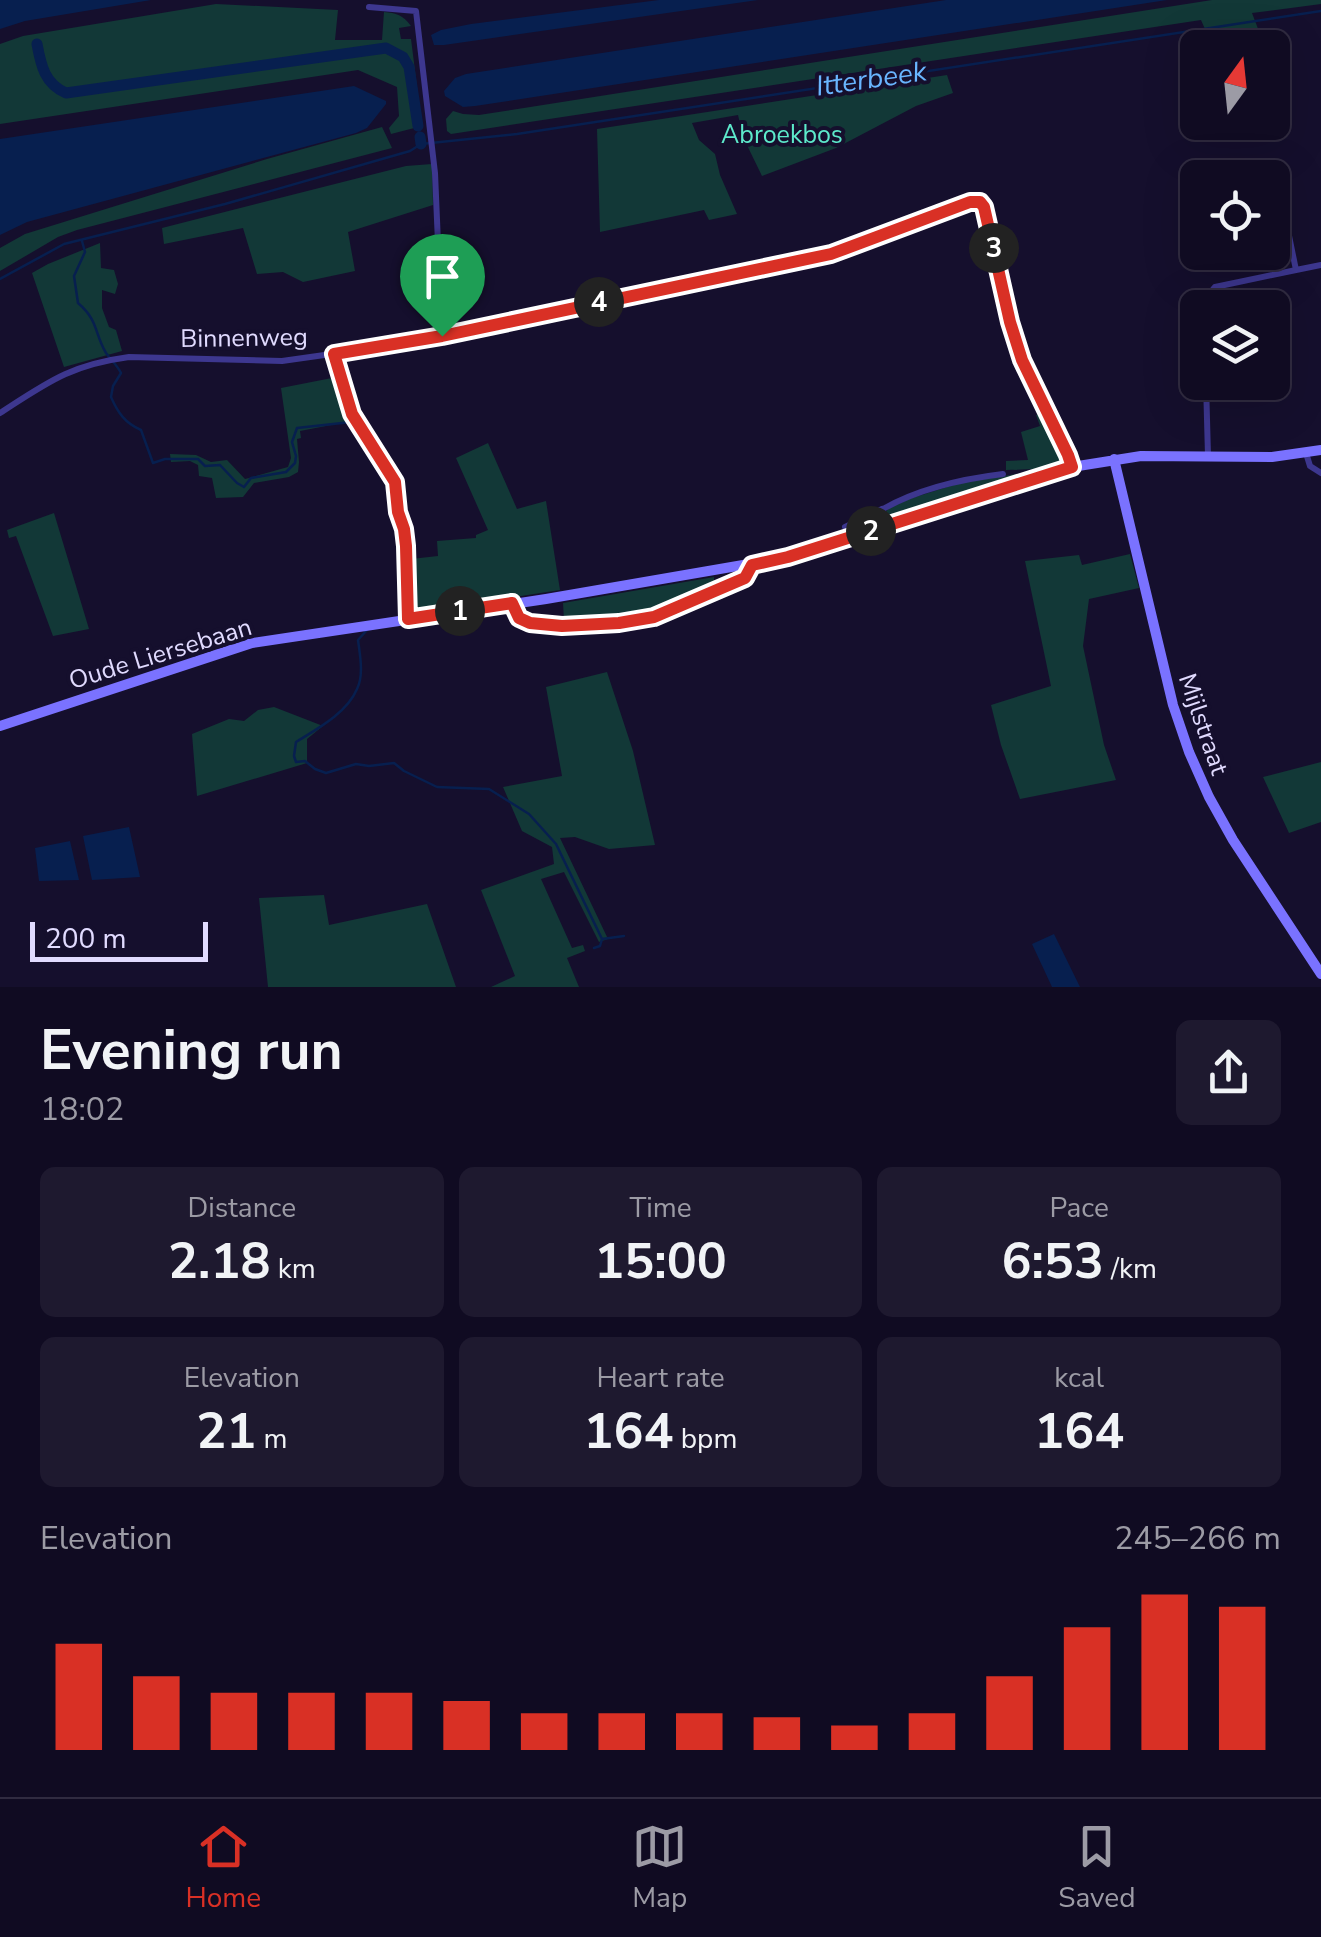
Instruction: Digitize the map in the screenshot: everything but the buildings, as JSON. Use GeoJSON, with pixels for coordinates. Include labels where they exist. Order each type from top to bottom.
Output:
{"type":"FeatureCollection","features":[{"type":"Feature","properties":{"kind":"main road","name":"Oude Liersebaan"},"geometry":{"type":"LineString","coordinates":[[0,726],[252,643],[752,565],[1072,467],[1170,455],[1272,456],[1321,450]]}},
{"type":"Feature","properties":{"kind":"main road","name":"Mijlstraat"},"geometry":{"type":"LineString","coordinates":[[1114,459],[1168,689],[1189,752],[1233,840],[1321,974]]}},
{"type":"Feature","properties":{"kind":"street"},"geometry":{"type":"LineString","coordinates":[[369,7],[416,11],[435,173],[442,336]]}},
{"type":"Feature","properties":{"kind":"street","name":"Binnenweg"},"geometry":{"type":"LineString","coordinates":[[0,413],[55,376],[104,360],[128,357],[282,361],[442,336],[831,254],[976,202],[984,207],[1022,360],[1072,467]]}},
{"type":"Feature","properties":{"kind":"street"},"geometry":{"type":"LineString","coordinates":[[1290,241],[1296,270]]}},
{"type":"Feature","properties":{"kind":"street"},"geometry":{"type":"LineString","coordinates":[[1213,290],[1321,265]]}},
{"type":"Feature","properties":{"kind":"street"},"geometry":{"type":"LineString","coordinates":[[334,354],[352,414],[395,482],[406,546],[408,619]]}},
{"type":"Feature","properties":{"kind":"street"},"geometry":{"type":"LineString","coordinates":[[1206,400],[1208,456]]}},
{"type":"Feature","properties":{"kind":"street"},"geometry":{"type":"LineString","coordinates":[[1306,453],[1310,466],[1321,473]]}},
{"type":"Feature","properties":{"kind":"street"},"geometry":{"type":"LineString","coordinates":[[845,527],[921,491],[959,480],[1004,474]]}},
{"type":"Feature","properties":{"kind":"street"},"geometry":{"type":"LineString","coordinates":[[880,528],[883,508]]}},
{"type":"Feature","properties":{"kind":"street","name":"Oude Liersebaan"},"geometry":{"type":"LineString","coordinates":[[512,603],[519,618],[530,623],[619,623],[654,617],[690,602],[745,578],[752,565]]}},
{"type":"Feature","properties":{"kind":"green space"},"geometry":{"type":"Polygon","coordinates":[[[1212,0],[1321,0],[1321,4],[1252,13],[1258,30],[1205,30],[1201,20],[451,134],[447,131],[446,119],[453,111],[479,115],[1212,0]]]}},
{"type":"Feature","properties":{"kind":"green space"},"geometry":{"type":"Polygon","coordinates":[[[216,4],[338,10],[335,40],[382,40],[384,12],[402,17],[411,26],[399,28],[401,39],[411,39],[422,126],[391,134],[389,128],[399,116],[397,87],[358,70],[0,124],[0,44],[23,36],[216,4]]]}},
{"type":"Feature","properties":{"kind":"green space","name":"Abroekbos"},"geometry":{"type":"Polygon","coordinates":[[[947,75],[953,93],[916,106],[836,148],[762,176],[743,137],[738,115],[692,123],[699,140],[715,154],[737,214],[709,220],[704,210],[600,232],[597,129],[947,75]]]}},
{"type":"Feature","properties":{"kind":"green space"},"geometry":{"type":"Polygon","coordinates":[[[382,127],[392,148],[77,230],[0,271],[0,248],[25,234],[382,127]]]}},
{"type":"Feature","properties":{"kind":"green space"},"geometry":{"type":"Polygon","coordinates":[[[432,164],[433,205],[348,232],[355,271],[303,282],[283,272],[257,274],[243,228],[164,244],[162,228],[406,166],[432,164]]]}},
{"type":"Feature","properties":{"kind":"green space"},"geometry":{"type":"Polygon","coordinates":[[[100,243],[101,268],[114,270],[118,284],[115,294],[102,290],[102,308],[109,327],[116,330],[122,351],[64,367],[32,273],[100,243]]]}},
{"type":"Feature","properties":{"kind":"green space"},"geometry":{"type":"Polygon","coordinates":[[[337,377],[352,421],[300,431],[298,472],[289,477],[254,483],[243,497],[216,498],[212,478],[199,476],[198,465],[190,461],[171,462],[170,454],[196,455],[211,462],[227,460],[245,479],[288,467],[291,458],[281,388],[337,377]]]}},
{"type":"Feature","properties":{"kind":"green space"},"geometry":{"type":"Polygon","coordinates":[[[1042,414],[1065,459],[1060,466],[888,521],[888,509],[909,499],[960,483],[1033,469],[1006,470],[1006,461],[1028,460],[1021,432],[1040,426],[1036,415],[1042,414]]]}},
{"type":"Feature","properties":{"kind":"green space"},"geometry":{"type":"Polygon","coordinates":[[[488,443],[517,509],[546,501],[560,590],[411,613],[417,606],[411,559],[438,556],[437,541],[476,538],[488,530],[456,458],[488,443]]]}},
{"type":"Feature","properties":{"kind":"green space"},"geometry":{"type":"Polygon","coordinates":[[[54,513],[89,629],[53,636],[16,536],[9,538],[7,530],[54,513]]]}},
{"type":"Feature","properties":{"kind":"green space"},"geometry":{"type":"Polygon","coordinates":[[[1130,554],[1139,588],[1089,599],[1083,646],[1104,745],[1116,780],[1020,799],[991,705],[1051,686],[1025,561],[1079,555],[1082,565],[1130,554]]]}},
{"type":"Feature","properties":{"kind":"green space"},"geometry":{"type":"Polygon","coordinates":[[[714,577],[714,588],[659,610],[603,620],[564,620],[563,603],[714,577]]]}},
{"type":"Feature","properties":{"kind":"green space"},"geometry":{"type":"Polygon","coordinates":[[[607,672],[633,751],[655,845],[609,849],[575,837],[560,838],[608,939],[599,942],[564,872],[541,879],[572,948],[583,945],[585,951],[567,958],[579,987],[491,987],[515,976],[481,890],[554,864],[552,847],[522,831],[503,787],[562,776],[546,687],[607,672]]]}},
{"type":"Feature","properties":{"kind":"green space"},"geometry":{"type":"Polygon","coordinates":[[[274,707],[323,726],[307,739],[307,763],[197,796],[192,734],[229,719],[244,721],[258,710],[274,707]]]}},
{"type":"Feature","properties":{"kind":"green space"},"geometry":{"type":"Polygon","coordinates":[[[1321,762],[1321,822],[1289,833],[1263,777],[1321,762]]]}},
{"type":"Feature","properties":{"kind":"green space"},"geometry":{"type":"Polygon","coordinates":[[[324,895],[329,925],[427,904],[456,987],[268,987],[259,898],[324,895]]]}},
{"type":"Feature","properties":{"kind":"water"},"geometry":{"type":"Polygon","coordinates":[[[0,0],[151,0],[25,21],[0,29],[0,0]]]}},
{"type":"Feature","properties":{"kind":"water"},"geometry":{"type":"Polygon","coordinates":[[[659,0],[758,0],[444,45],[434,45],[431,35],[471,24],[659,0]]]}},
{"type":"Feature","properties":{"kind":"water"},"geometry":{"type":"Polygon","coordinates":[[[946,0],[1167,0],[475,106],[463,107],[445,96],[444,91],[455,78],[466,74],[946,0]]]}},
{"type":"Feature","properties":{"kind":"water"},"geometry":{"type":"Polygon","coordinates":[[[354,86],[386,101],[367,128],[356,133],[27,222],[0,235],[0,139],[354,86]]]}},
{"type":"Feature","properties":{"kind":"water"},"geometry":{"type":"Polygon","coordinates":[[[129,827],[140,877],[92,880],[83,836],[129,827]]]}},
{"type":"Feature","properties":{"kind":"water"},"geometry":{"type":"Polygon","coordinates":[[[70,841],[79,880],[39,881],[35,848],[70,841]]]}},
{"type":"Feature","properties":{"kind":"water"},"geometry":{"type":"Polygon","coordinates":[[[1054,934],[1080,987],[1052,987],[1032,944],[1054,934]]]}},
{"type":"Feature","properties":{"kind":"waterway","name":"Itterbeek"},"geometry":{"type":"LineString","coordinates":[[0,279],[64,244],[225,204],[410,151],[421,144],[517,134],[1321,11]]}},
{"type":"Feature","properties":{"kind":"waterway"},"geometry":{"type":"LineString","coordinates":[[37,44],[49,79],[66,93],[386,48],[403,57],[409,67],[418,126]]}},
{"type":"Feature","properties":{"kind":"waterway","name":"Itterbeek"},"geometry":{"type":"LineString","coordinates":[[420,137],[421,144]]}},
{"type":"Feature","properties":{"kind":"waterway"},"geometry":{"type":"LineString","coordinates":[[82,241],[85,252],[74,276],[78,303],[90,316],[106,353],[121,373],[111,397],[126,421],[141,430],[153,463],[198,459],[205,466],[220,465],[244,487],[251,478],[286,472],[295,463],[292,442],[297,428],[351,422],[363,448],[372,453],[388,477],[394,502]]}},
{"type":"Feature","properties":{"kind":"waterway"},"geometry":{"type":"LineString","coordinates":[[367,630],[358,640],[361,665],[357,689],[331,720],[296,742],[296,762],[305,761],[326,773],[356,764],[394,763],[437,787],[489,789],[529,814],[556,844],[602,939],[600,946],[594,948]]}},
{"type":"Feature","properties":{"kind":"waterway"},"geometry":{"type":"LineString","coordinates":[[602,939],[624,936]]}},
{"type":"Feature","properties":{"kind":"route"},"geometry":{"type":"LineString","coordinates":[[970,202],[980,202],[1022,360],[1072,467],[752,565],[745,578],[654,617],[588,626],[530,623],[519,618],[512,603],[408,619],[406,546],[395,482],[352,414],[334,354],[442,336],[831,254],[970,202]]}}]}
